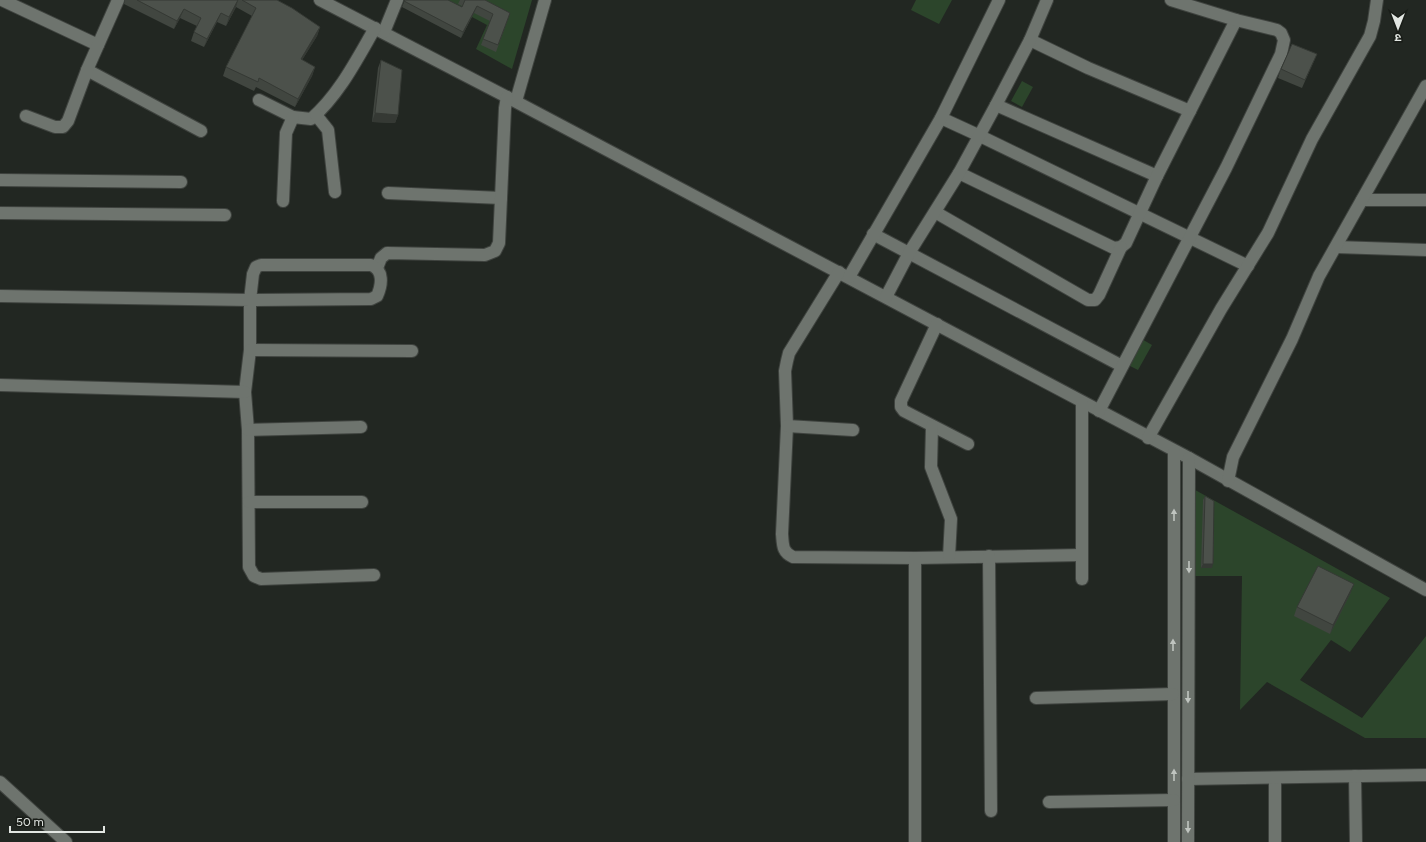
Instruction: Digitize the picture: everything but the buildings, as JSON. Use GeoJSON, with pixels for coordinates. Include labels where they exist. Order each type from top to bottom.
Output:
{"type":"FeatureCollection","features":[{"type":"Feature","properties":{"kind":"street"},"geometry":{"type":"LineString","coordinates":[[2,0],[98,45]]}},
{"type":"Feature","properties":{"kind":"street"},"geometry":{"type":"LineString","coordinates":[[26,116],[55,127],[63,127],[73,110],[98,45],[118,0]]}},
{"type":"Feature","properties":{"kind":"street"},"geometry":{"type":"LineString","coordinates":[[320,0],[512,99],[937,324],[1148,438],[1189,458],[1426,590]]}},
{"type":"Feature","properties":{"kind":"street"},"geometry":{"type":"LineString","coordinates":[[259,100],[293,117],[311,119],[322,110],[379,30],[397,0]]}},
{"type":"Feature","properties":{"kind":"street"},"geometry":{"type":"LineString","coordinates":[[377,268],[380,258],[387,253],[485,255],[495,251],[499,243],[505,108],[512,99],[545,0]]}},
{"type":"Feature","properties":{"kind":"street"},"geometry":{"type":"LineString","coordinates":[[999,0],[941,118],[873,234],[789,353],[785,371],[787,426],[782,534],[783,549],[786,554],[793,558],[916,558],[1082,555]]}},
{"type":"Feature","properties":{"kind":"street"},"geometry":{"type":"LineString","coordinates":[[886,297],[909,254],[959,173],[978,135],[996,105],[1030,40],[1047,0]]}},
{"type":"Feature","properties":{"kind":"street"},"geometry":{"type":"LineString","coordinates":[[1100,411],[1189,236],[1226,168],[1281,54],[1284,44],[1283,36],[1277,30],[1236,20],[1171,0]]}},
{"type":"Feature","properties":{"kind":"street"},"geometry":{"type":"LineString","coordinates":[[1148,438],[1221,310],[1268,233],[1312,140],[1370,36],[1377,0]]}},
{"type":"Feature","properties":{"kind":"street"},"geometry":{"type":"LineString","coordinates":[[935,212],[1088,300],[1095,300],[1099,295],[1121,248],[1126,244],[1157,176],[1236,20]]}},
{"type":"Feature","properties":{"kind":"street"},"geometry":{"type":"LineString","coordinates":[[1030,40],[1088,68],[1190,111]]}},
{"type":"Feature","properties":{"kind":"street"},"geometry":{"type":"LineString","coordinates":[[88,70],[201,131]]}},
{"type":"Feature","properties":{"kind":"street"},"geometry":{"type":"LineString","coordinates":[[1228,481],[1233,457],[1292,339],[1319,276],[1426,86]]}},
{"type":"Feature","properties":{"kind":"street"},"geometry":{"type":"LineString","coordinates":[[996,105],[1157,176]]}},
{"type":"Feature","properties":{"kind":"street"},"geometry":{"type":"LineString","coordinates":[[316,115],[328,130],[335,192]]}},
{"type":"Feature","properties":{"kind":"street"},"geometry":{"type":"LineString","coordinates":[[283,202],[286,133],[293,117]]}},
{"type":"Feature","properties":{"kind":"street"},"geometry":{"type":"LineString","coordinates":[[941,118],[1189,236],[1248,266]]}},
{"type":"Feature","properties":{"kind":"street"},"geometry":{"type":"LineString","coordinates":[[959,173],[1114,248],[1121,248]]}},
{"type":"Feature","properties":{"kind":"street"},"geometry":{"type":"LineString","coordinates":[[0,180],[181,182]]}},
{"type":"Feature","properties":{"kind":"street"},"geometry":{"type":"LineString","coordinates":[[388,193],[501,198]]}},
{"type":"Feature","properties":{"kind":"street"},"geometry":{"type":"LineString","coordinates":[[1362,200],[1426,200]]}},
{"type":"Feature","properties":{"kind":"street"},"geometry":{"type":"LineString","coordinates":[[0,213],[225,215]]}},
{"type":"Feature","properties":{"kind":"street"},"geometry":{"type":"LineString","coordinates":[[873,234],[1122,366]]}},
{"type":"Feature","properties":{"kind":"street"},"geometry":{"type":"LineString","coordinates":[[1336,247],[1426,250]]}},
{"type":"Feature","properties":{"kind":"street"},"geometry":{"type":"LineString","coordinates":[[0,296],[250,300],[371,299],[377,296],[379,290],[380,272],[377,268],[371,265],[261,265],[256,267],[253,274],[250,300],[250,350],[245,392],[248,430],[249,567],[254,576],[261,579],[374,575]]}},
{"type":"Feature","properties":{"kind":"street"},"geometry":{"type":"LineString","coordinates":[[937,324],[901,401],[901,407],[904,411],[968,444]]}},
{"type":"Feature","properties":{"kind":"street"},"geometry":{"type":"LineString","coordinates":[[250,350],[412,351]]}},
{"type":"Feature","properties":{"kind":"street"},"geometry":{"type":"LineString","coordinates":[[0,385],[245,392]]}},
{"type":"Feature","properties":{"kind":"street"},"geometry":{"type":"LineString","coordinates":[[1082,403],[1082,579]]}},
{"type":"Feature","properties":{"kind":"street"},"geometry":{"type":"LineString","coordinates":[[787,426],[853,430]]}},
{"type":"Feature","properties":{"kind":"street"},"geometry":{"type":"LineString","coordinates":[[932,426],[931,467],[951,519],[948,557]]}},
{"type":"Feature","properties":{"kind":"street"},"geometry":{"type":"LineString","coordinates":[[248,430],[361,427]]}},
{"type":"Feature","properties":{"kind":"street"},"geometry":{"type":"LineString","coordinates":[[1174,451],[1174,842]]}},
{"type":"Feature","properties":{"kind":"street"},"geometry":{"type":"LineString","coordinates":[[1188,842],[1189,458]]}},
{"type":"Feature","properties":{"kind":"street"},"geometry":{"type":"LineString","coordinates":[[248,502],[362,502]]}},
{"type":"Feature","properties":{"kind":"street"},"geometry":{"type":"LineString","coordinates":[[989,556],[991,811]]}},
{"type":"Feature","properties":{"kind":"street"},"geometry":{"type":"LineString","coordinates":[[916,558],[916,842]]}},
{"type":"Feature","properties":{"kind":"street"},"geometry":{"type":"LineString","coordinates":[[1036,698],[1173,694]]}},
{"type":"Feature","properties":{"kind":"street"},"geometry":{"type":"LineString","coordinates":[[1188,779],[1426,775]]}},
{"type":"Feature","properties":{"kind":"street"},"geometry":{"type":"LineString","coordinates":[[1355,776],[1356,842]]}},
{"type":"Feature","properties":{"kind":"street"},"geometry":{"type":"LineString","coordinates":[[1275,778],[1275,842]]}},
{"type":"Feature","properties":{"kind":"street"},"geometry":{"type":"LineString","coordinates":[[0,782],[66,842]]}},
{"type":"Feature","properties":{"kind":"street"},"geometry":{"type":"LineString","coordinates":[[1050,802],[1174,800]]}},
{"type":"Feature","properties":{"kind":"green space"},"geometry":{"type":"Polygon","coordinates":[[[440,0],[532,0],[512,69],[476,49],[487,25],[440,0]]]}},
{"type":"Feature","properties":{"kind":"green space"},"geometry":{"type":"Polygon","coordinates":[[[916,0],[952,0],[939,24],[911,10],[916,0]]]}},
{"type":"Feature","properties":{"kind":"green space"},"geometry":{"type":"Polygon","coordinates":[[[1022,81],[1033,87],[1022,107],[1011,101],[1022,81]]]}},
{"type":"Feature","properties":{"kind":"green space"},"geometry":{"type":"Polygon","coordinates":[[[1140,338],[1152,345],[1138,370],[1126,364],[1140,338]]]}},
{"type":"Feature","properties":{"kind":"green space"},"geometry":{"type":"Polygon","coordinates":[[[1188,486],[1390,598],[1350,652],[1331,640],[1300,680],[1362,718],[1426,636],[1426,738],[1365,738],[1267,682],[1240,710],[1242,576],[1188,576],[1188,486]]]}}]}
